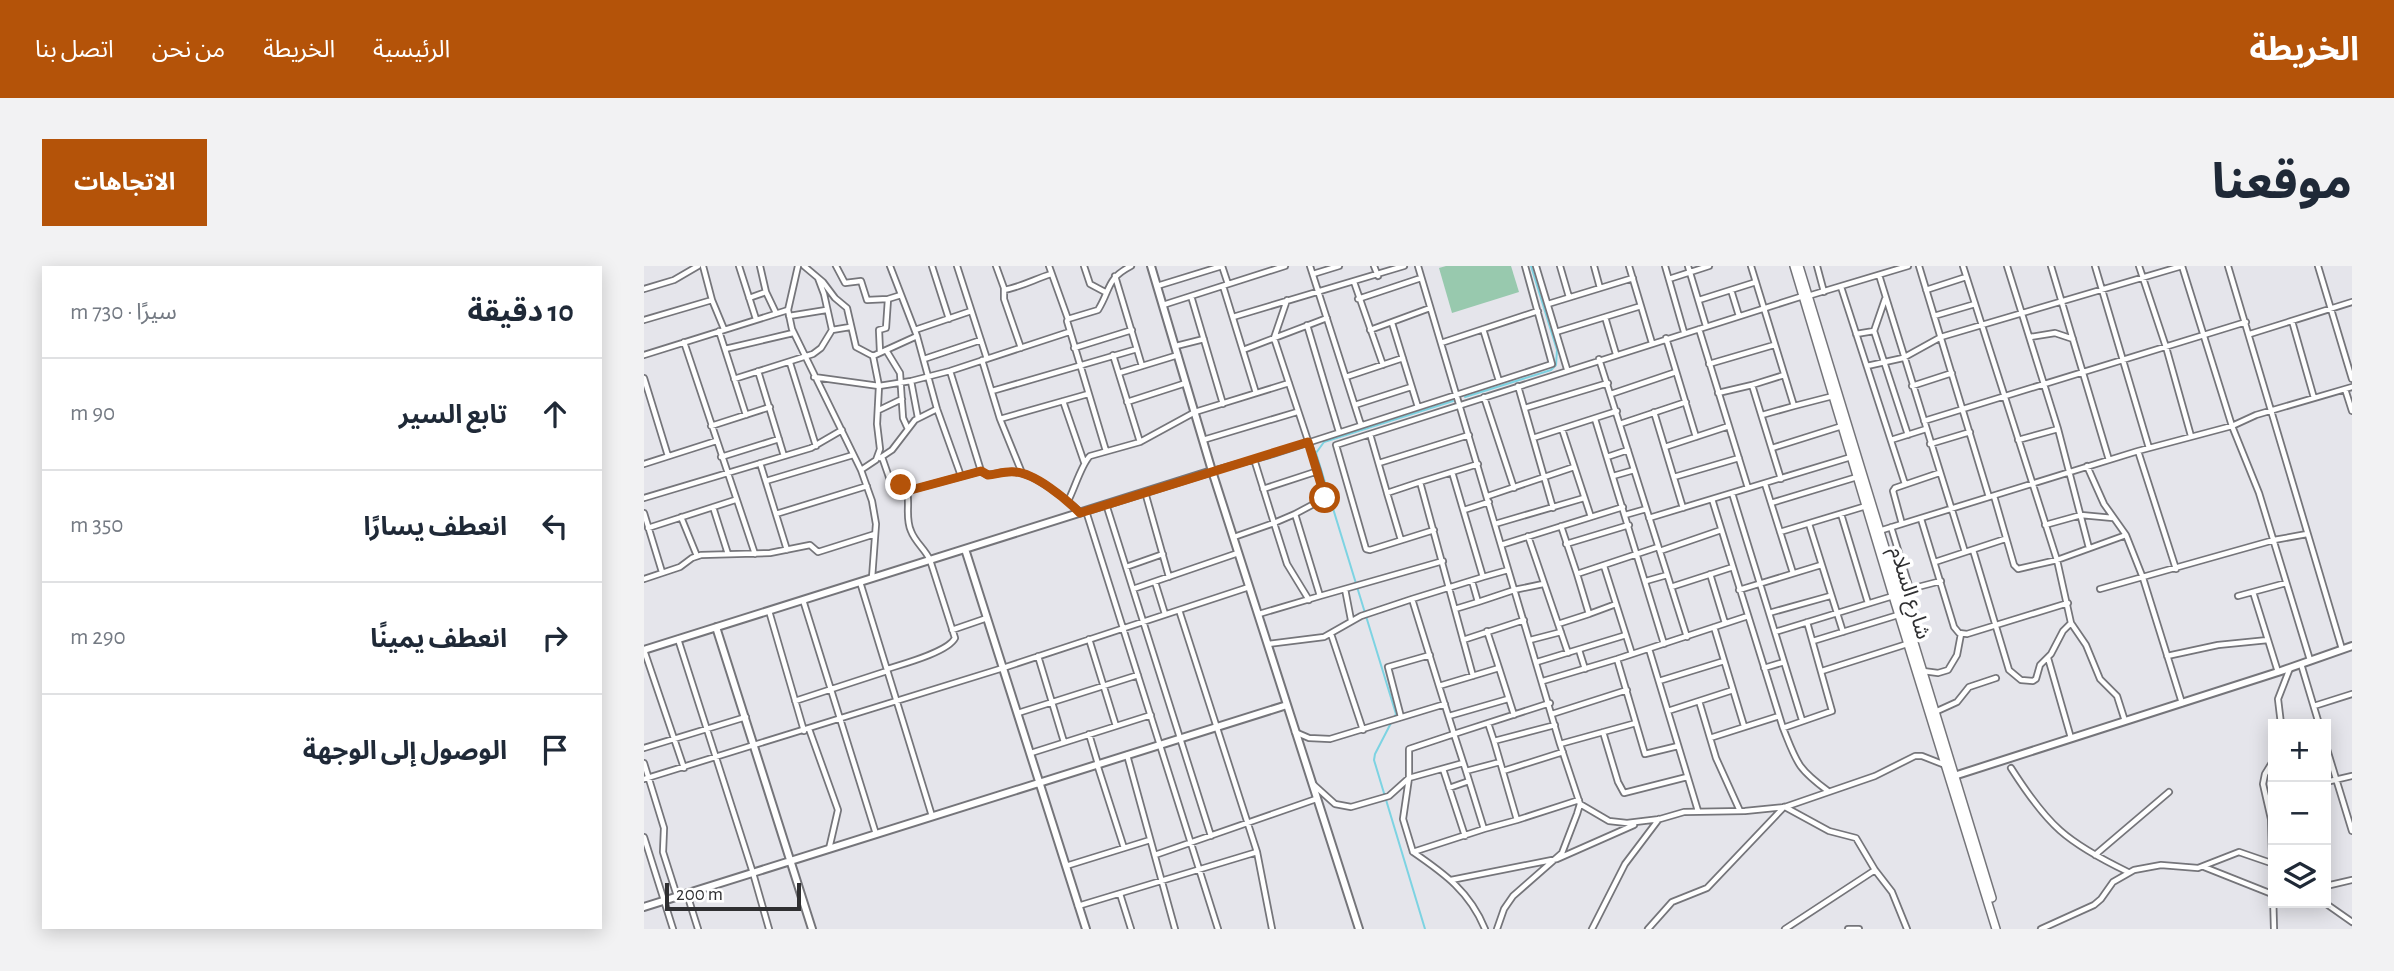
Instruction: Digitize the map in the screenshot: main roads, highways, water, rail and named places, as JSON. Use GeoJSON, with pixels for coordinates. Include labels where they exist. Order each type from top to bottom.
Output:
{"type":"FeatureCollection","features":[{"type":"Feature","properties":{"kind":"main road","name":"شارع السلام"},"geometry":{"type":"LineString","coordinates":[[1794,266],[1879,531],[1999,929]]}},
{"type":"Feature","properties":{"kind":"main road","name":"شارع السلام"},"geometry":{"type":"LineString","coordinates":[[1799,266],[1833,396],[1892,596],[1999,929]]}},
{"type":"Feature","properties":{"kind":"waterway"},"geometry":{"type":"LineString","coordinates":[[1465,397],[1551,370],[1556,365],[1557,350],[1531,266]]}},
{"type":"Feature","properties":{"kind":"waterway"},"geometry":{"type":"LineString","coordinates":[[1394,718],[1396,714],[1316,453],[1324,442],[1453,401]]}},
{"type":"Feature","properties":{"kind":"waterway"},"geometry":{"type":"LineString","coordinates":[[1391,723],[1374,760],[1425,929]]}}]}
